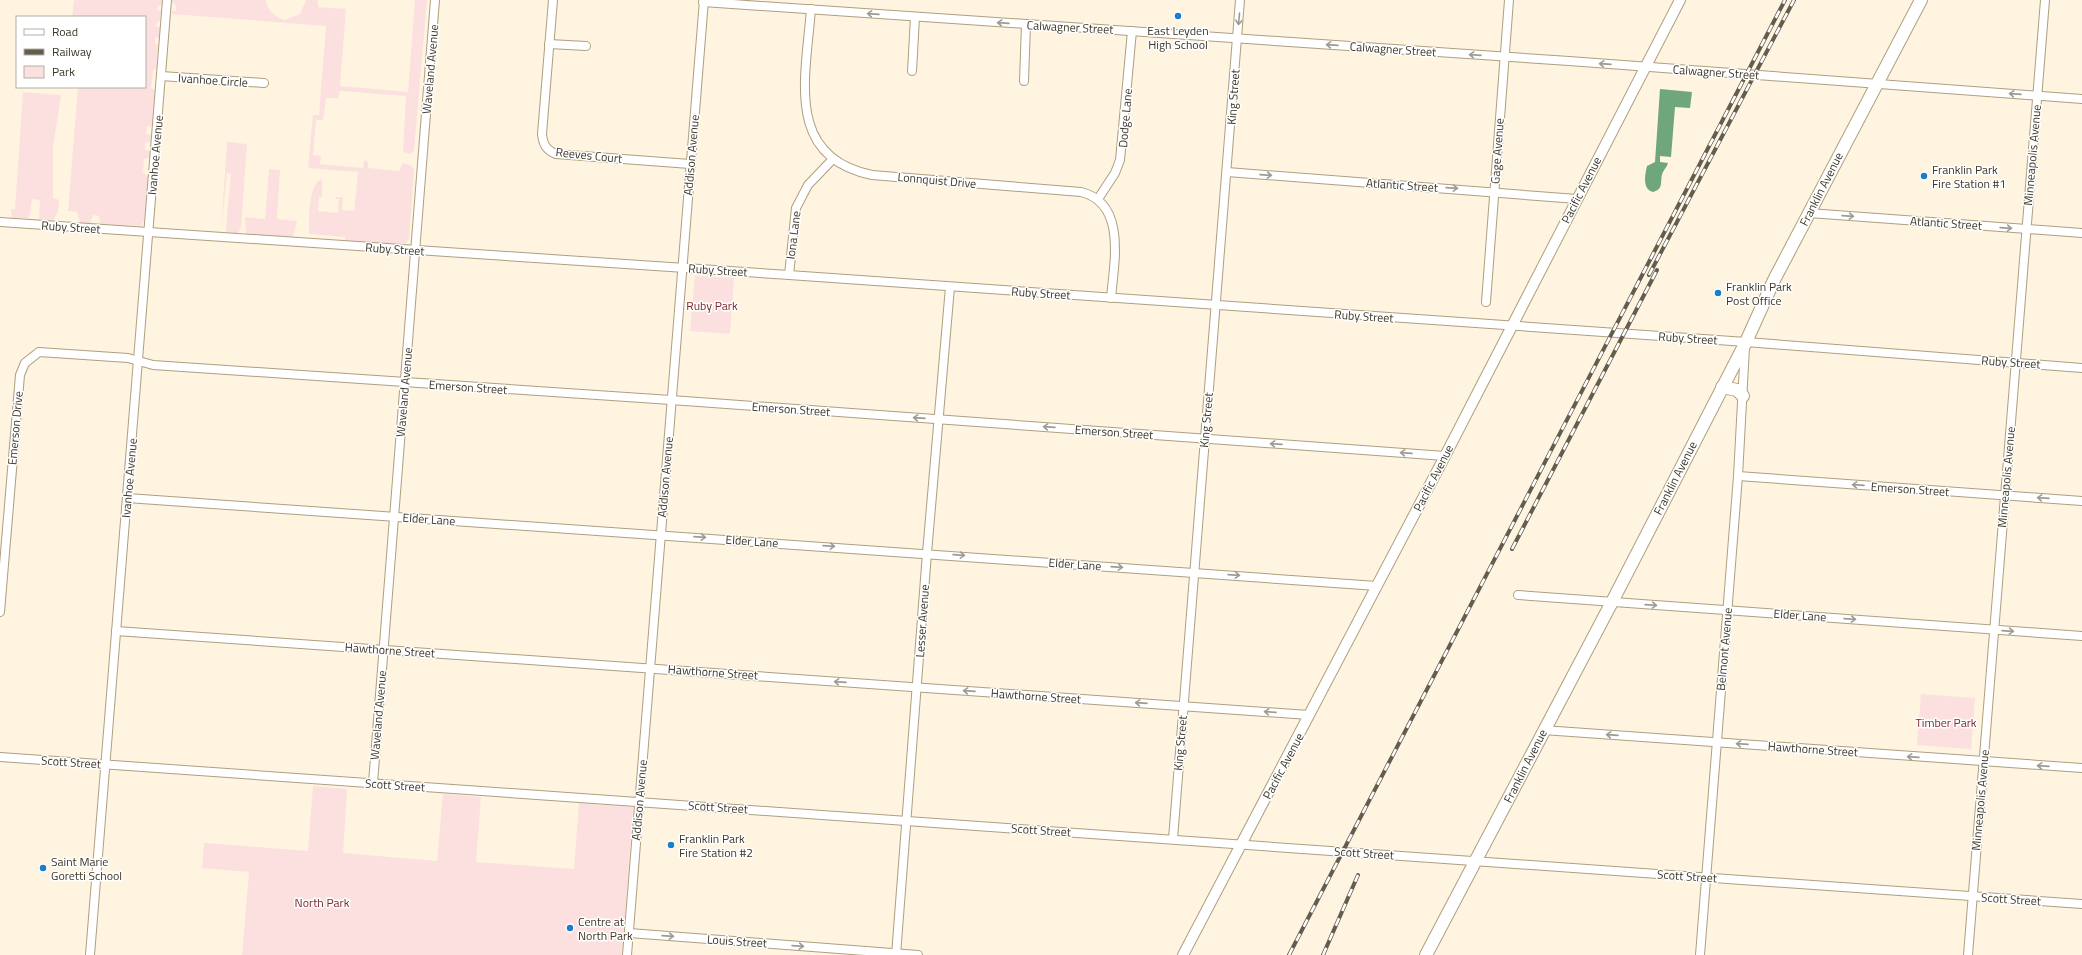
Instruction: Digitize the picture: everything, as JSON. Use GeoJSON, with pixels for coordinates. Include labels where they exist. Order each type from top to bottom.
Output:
{"type":"FeatureCollection","features":[{"type":"Feature","properties":{"kind":"main road","name":"Franklin Avenue"},"geometry":{"type":"LineString","coordinates":[[1426,955],[1543,730],[1612,602],[1746,342],[1774,280],[1876,83],[1921,0]]}},
{"type":"Feature","properties":{"kind":"main road"},"geometry":{"type":"LineString","coordinates":[[1722,387],[1737,390],[1743,396]]}},
{"type":"Feature","properties":{"kind":"street","name":"Ivanhoe Avenue"},"geometry":{"type":"LineString","coordinates":[[90,955],[167,0]]}},
{"type":"Feature","properties":{"kind":"street","name":"Waveland Avenue"},"geometry":{"type":"LineString","coordinates":[[373,783],[435,0]]}},
{"type":"Feature","properties":{"kind":"street","name":"Reeves Court"},"geometry":{"type":"LineString","coordinates":[[553,0],[542,134],[543,142],[550,152],[556,154],[690,164]]}},
{"type":"Feature","properties":{"kind":"street","name":"King Street"},"geometry":{"type":"LineString","coordinates":[[1173,840],[1240,0]]}},
{"type":"Feature","properties":{"kind":"street","name":"Gage Avenue"},"geometry":{"type":"LineString","coordinates":[[1486,302],[1509,0]]}},
{"type":"Feature","properties":{"kind":"street","name":"Pacific Avenue"},"geometry":{"type":"LineString","coordinates":[[1183,955],[1445,456],[1510,326],[1577,199],[1644,66],[1680,0]]}},
{"type":"Feature","properties":{"kind":"street","name":"Minneapolis Avenue"},"geometry":{"type":"LineString","coordinates":[[1968,955],[2045,0]]}},
{"type":"Feature","properties":{"kind":"street","name":"Calwagner Street"},"geometry":{"type":"LineString","coordinates":[[704,1],[915,17],[1644,66],[2082,99]]}},
{"type":"Feature","properties":{"kind":"street","name":"Addison Avenue"},"geometry":{"type":"LineString","coordinates":[[627,955],[704,1]]}},
{"type":"Feature","properties":{"kind":"street","name":"Lonnquist Drive"},"geometry":{"type":"LineString","coordinates":[[811,9],[804,100],[811,130],[825,153],[832,160],[859,172],[872,175],[1080,192],[1091,194],[1098,199]]}},
{"type":"Feature","properties":{"kind":"street"},"geometry":{"type":"LineString","coordinates":[[912,71],[915,17]]}},
{"type":"Feature","properties":{"kind":"street"},"geometry":{"type":"LineString","coordinates":[[1024,81],[1026,24]]}},
{"type":"Feature","properties":{"kind":"street","name":"Dodge Lane"},"geometry":{"type":"LineString","coordinates":[[1098,199],[1115,174],[1120,160],[1132,31]]}},
{"type":"Feature","properties":{"kind":"street"},"geometry":{"type":"LineString","coordinates":[[549,44],[586,46]]}},
{"type":"Feature","properties":{"kind":"street","name":"Ivanhoe Circle"},"geometry":{"type":"LineString","coordinates":[[161,76],[264,83]]}},
{"type":"Feature","properties":{"kind":"street","name":"Iona Lane"},"geometry":{"type":"LineString","coordinates":[[789,275],[796,208],[808,185],[832,160]]}},
{"type":"Feature","properties":{"kind":"street","name":"Atlantic Street"},"geometry":{"type":"LineString","coordinates":[[1227,172],[1577,199]]}},
{"type":"Feature","properties":{"kind":"street"},"geometry":{"type":"LineString","coordinates":[[1098,199],[1108,215],[1115,233],[1111,298]]}},
{"type":"Feature","properties":{"kind":"street","name":"Atlantic Street"},"geometry":{"type":"LineString","coordinates":[[1810,213],[2082,233]]}},
{"type":"Feature","properties":{"kind":"street","name":"Ruby Street"},"geometry":{"type":"LineString","coordinates":[[0,222],[789,275],[1746,342],[2082,368]]}},
{"type":"Feature","properties":{"kind":"street","name":"Lesser Avenue"},"geometry":{"type":"LineString","coordinates":[[896,954],[927,553],[950,287]]}},
{"type":"Feature","properties":{"kind":"street","name":"Belmont Avenue"},"geometry":{"type":"LineString","coordinates":[[1700,955],[1726,610],[1738,476],[1746,342]]}},
{"type":"Feature","properties":{"kind":"street","name":"Emerson Drive"},"geometry":{"type":"LineString","coordinates":[[0,612],[20,375],[25,363],[39,352],[128,358],[138,361]]}},
{"type":"Feature","properties":{"kind":"street","name":"Emerson Street"},"geometry":{"type":"LineString","coordinates":[[138,361],[153,365],[672,400],[1445,456]]}},
{"type":"Feature","properties":{"kind":"street","name":"Emerson Street"},"geometry":{"type":"LineString","coordinates":[[1738,476],[2082,501]]}},
{"type":"Feature","properties":{"kind":"street","name":"Elder Lane"},"geometry":{"type":"LineString","coordinates":[[127,498],[661,534],[1377,586]]}},
{"type":"Feature","properties":{"kind":"street","name":"Elder Lane"},"geometry":{"type":"LineString","coordinates":[[1518,595],[2082,636]]}},
{"type":"Feature","properties":{"kind":"street","name":"Hawthorne Street"},"geometry":{"type":"LineString","coordinates":[[116,631],[1309,715]]}},
{"type":"Feature","properties":{"kind":"street","name":"Hawthorne Street"},"geometry":{"type":"LineString","coordinates":[[1543,730],[2082,768]]}},
{"type":"Feature","properties":{"kind":"street","name":"Scott Street"},"geometry":{"type":"LineString","coordinates":[[0,757],[2082,904]]}},
{"type":"Feature","properties":{"kind":"street","name":"Louis Street"},"geometry":{"type":"LineString","coordinates":[[629,933],[918,955]]}},
{"type":"Feature","properties":{"kind":"green space"},"geometry":{"type":"Polygon","coordinates":[[[74,0],[162,0],[162,5],[158,6],[157,10],[161,11],[160,21],[157,22],[156,27],[160,27],[159,37],[155,38],[155,44],[158,45],[156,69],[153,70],[151,88],[155,90],[152,126],[147,126],[146,134],[151,135],[150,142],[145,143],[145,150],[150,151],[149,158],[144,159],[143,173],[148,176],[144,221],[141,226],[100,224],[99,216],[93,215],[90,224],[80,223],[77,212],[68,211],[78,88],[146,88],[146,16],[72,16],[74,0]]]}},
{"type":"Feature","properties":{"kind":"green space"},"geometry":{"type":"Polygon","coordinates":[[[172,0],[266,0],[272,13],[285,20],[300,14],[306,0],[318,0],[318,7],[346,9],[340,86],[408,92],[415,0],[427,0],[414,151],[410,154],[403,152],[406,96],[340,91],[338,98],[326,98],[323,120],[316,120],[313,155],[321,156],[320,164],[363,168],[364,161],[366,160],[368,162],[368,168],[399,171],[403,163],[412,166],[414,170],[409,239],[406,243],[400,245],[345,241],[345,237],[309,234],[310,203],[314,187],[317,182],[322,179],[322,197],[319,197],[318,211],[338,213],[339,199],[336,199],[336,197],[343,197],[342,210],[354,211],[358,172],[308,168],[313,115],[319,115],[326,26],[172,14],[172,11],[176,11],[176,5],[172,2],[172,0]]]}},
{"type":"Feature","properties":{"kind":"green space"},"geometry":{"type":"Polygon","coordinates":[[[23,92],[61,95],[53,147],[53,198],[59,200],[58,212],[53,221],[39,219],[40,200],[32,199],[30,215],[28,218],[12,218],[11,209],[15,209],[23,92]]]}},
{"type":"Feature","properties":{"kind":"green space"},"geometry":{"type":"Polygon","coordinates":[[[227,142],[247,144],[241,228],[238,233],[227,233],[226,227],[231,174],[227,173],[221,232],[227,142]]]}},
{"type":"Feature","properties":{"kind":"green space"},"geometry":{"type":"Polygon","coordinates":[[[269,169],[280,170],[277,219],[297,221],[293,237],[246,234],[245,217],[265,219],[269,169]]]}},
{"type":"Feature","properties":{"kind":"green space","name":"Ruby Park"},"geometry":{"type":"Polygon","coordinates":[[[695,276],[734,278],[730,334],[690,331],[695,276]]]}},
{"type":"Feature","properties":{"kind":"green space","name":"Timber Park"},"geometry":{"type":"Polygon","coordinates":[[[1921,694],[1975,698],[1971,749],[1917,745],[1921,694]]]}},
{"type":"Feature","properties":{"kind":"green space","name":"North Park"},"geometry":{"type":"Polygon","coordinates":[[[313,786],[347,789],[343,853],[437,861],[443,794],[481,797],[476,862],[574,869],[579,803],[633,807],[622,955],[242,955],[249,872],[202,868],[204,843],[308,851],[313,786]]]}},
{"type":"Feature","properties":{"kind":"shaded area"},"geometry":{"type":"Polygon","coordinates":[[[1660,89],[1692,92],[1690,108],[1675,107],[1671,157],[1660,156],[1660,162],[1668,163],[1663,172],[1659,189],[1653,192],[1647,188],[1645,177],[1647,166],[1655,162],[1660,89]]]}},
{"type":"Feature","properties":{"kind":"railway"},"geometry":{"type":"LineString","coordinates":[[1289,955],[1785,0]]}},
{"type":"Feature","properties":{"kind":"railway"},"geometry":{"type":"LineString","coordinates":[[1649,275],[1794,0]]}},
{"type":"Feature","properties":{"kind":"railway"},"geometry":{"type":"LineString","coordinates":[[1512,549],[1657,270]]}},
{"type":"Feature","properties":{"kind":"railway"},"geometry":{"type":"LineString","coordinates":[[1323,955],[1358,875]]}},
{"type":"Feature","properties":{"kind":"place","name":"East Leyden High School"},"geometry":{"type":"Point","coordinates":[1178,16]}},
{"type":"Feature","properties":{"kind":"place","name":"Franklin Park Fire Station #1"},"geometry":{"type":"Point","coordinates":[1924,176]}},
{"type":"Feature","properties":{"kind":"place","name":"Franklin Park Post Office"},"geometry":{"type":"Point","coordinates":[1718,293]}},
{"type":"Feature","properties":{"kind":"place","name":"Franklin Park Fire Station #2"},"geometry":{"type":"Point","coordinates":[671,845]}},
{"type":"Feature","properties":{"kind":"place","name":"Saint Marie Goretti School"},"geometry":{"type":"Point","coordinates":[43,868]}},
{"type":"Feature","properties":{"kind":"place","name":"Centre at North Park"},"geometry":{"type":"Point","coordinates":[570,928]}}]}
